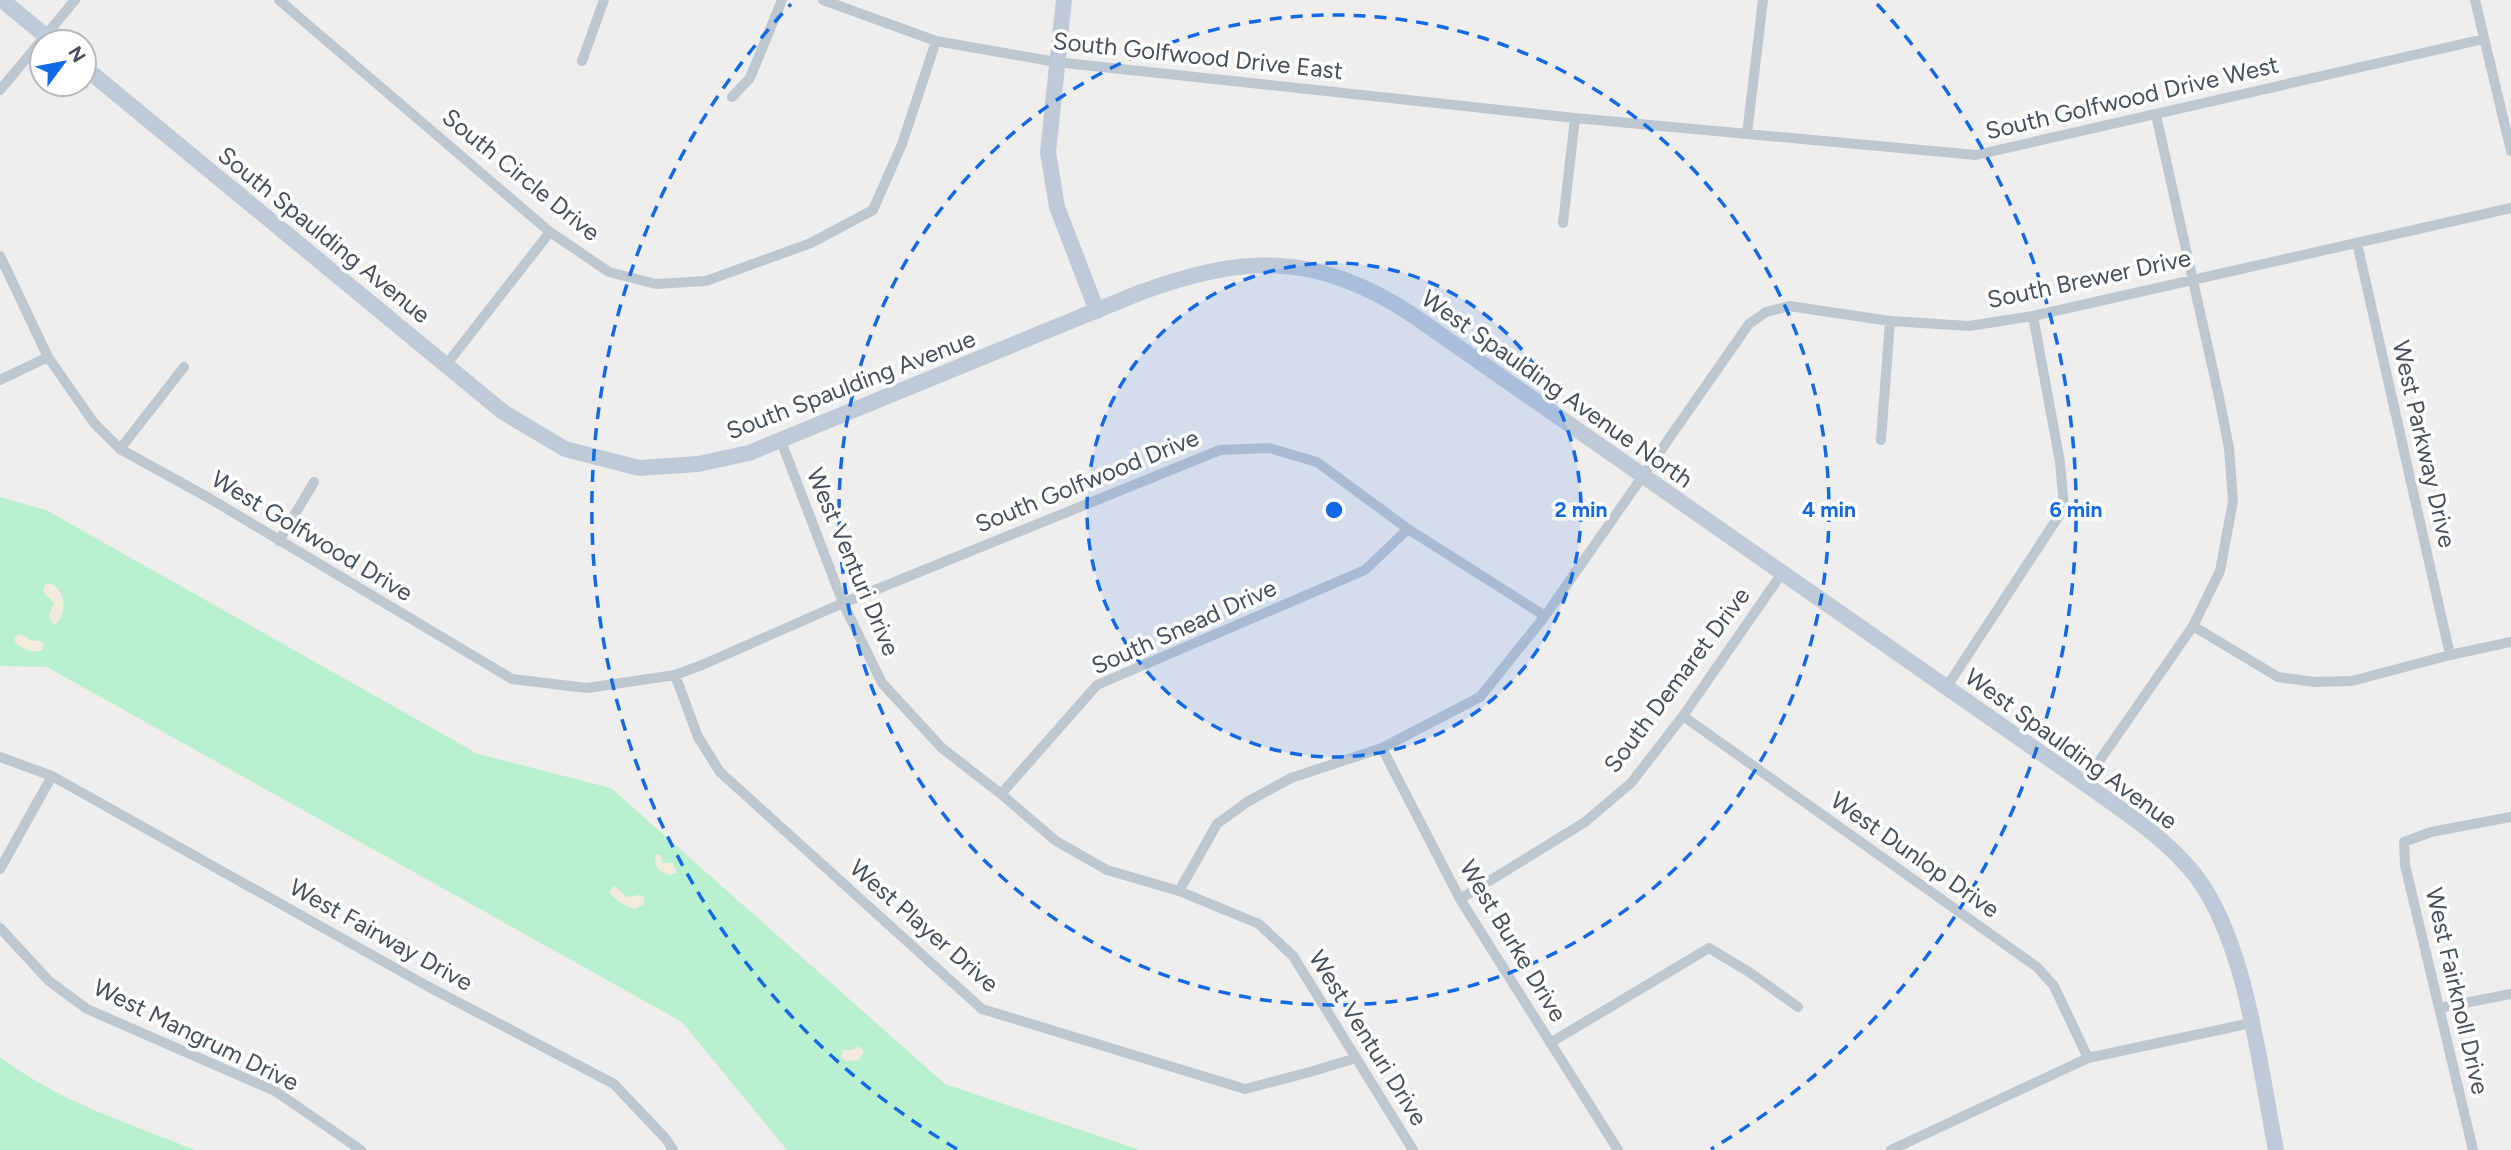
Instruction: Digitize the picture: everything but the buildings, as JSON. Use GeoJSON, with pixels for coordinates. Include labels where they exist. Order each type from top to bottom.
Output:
{"type":"FeatureCollection","features":[{"type":"Feature","properties":{"kind":"street"},"geometry":{"type":"LineString","coordinates":[[2,0],[36,28]]}},
{"type":"Feature","properties":{"kind":"street"},"geometry":{"type":"LineString","coordinates":[[57,28],[75,0]]}},
{"type":"Feature","properties":{"kind":"street","name":"South Circle Drive"},"geometry":{"type":"LineString","coordinates":[[279,0],[550,232],[609,272],[656,284],[706,281],[811,243],[873,210],[902,144],[936,41]]}},
{"type":"Feature","properties":{"kind":"street"},"geometry":{"type":"LineString","coordinates":[[582,61],[604,0]]}},
{"type":"Feature","properties":{"kind":"street"},"geometry":{"type":"LineString","coordinates":[[732,97],[750,78],[782,0]]}},
{"type":"Feature","properties":{"kind":"street","name":"South Golfwood Drive East"},"geometry":{"type":"LineString","coordinates":[[823,0],[936,41],[1056,62],[1576,118]]}},
{"type":"Feature","properties":{"kind":"street"},"geometry":{"type":"LineString","coordinates":[[1064,0],[1048,152],[1057,207],[1097,311]]}},
{"type":"Feature","properties":{"kind":"street"},"geometry":{"type":"LineString","coordinates":[[1747,134],[1763,0]]}},
{"type":"Feature","properties":{"kind":"street"},"geometry":{"type":"LineString","coordinates":[[2475,0],[2511,151]]}},
{"type":"Feature","properties":{"kind":"street","name":"South Golfwood Drive West"},"geometry":{"type":"LineString","coordinates":[[1576,118],[1976,155],[2484,39]]}},
{"type":"Feature","properties":{"kind":"street"},"geometry":{"type":"LineString","coordinates":[[0,90],[28,61]]}},
{"type":"Feature","properties":{"kind":"street","name":"South Spaulding Avenue"},"geometry":{"type":"LineString","coordinates":[[98,79],[503,412],[565,449],[639,468],[698,464],[749,453],[1173,281],[1199,273],[1245,265],[1293,266]]}},
{"type":"Feature","properties":{"kind":"street"},"geometry":{"type":"LineString","coordinates":[[2084,783],[2193,626],[2220,571],[2233,501],[2228,448],[2194,278],[2156,115]]}},
{"type":"Feature","properties":{"kind":"street"},"geometry":{"type":"LineString","coordinates":[[1563,223],[1576,118]]}},
{"type":"Feature","properties":{"kind":"street","name":"South Brewer Drive"},"geometry":{"type":"LineString","coordinates":[[1179,891],[1217,824],[1247,802],[1291,778],[1382,748],[1479,697],[1545,616],[1749,324],[1766,312],[1789,306],[1890,321],[1969,326],[2033,316],[2511,208]]}},
{"type":"Feature","properties":{"kind":"street"},"geometry":{"type":"LineString","coordinates":[[446,365],[550,232]]}},
{"type":"Feature","properties":{"kind":"street","name":"West Parkway Drive"},"geometry":{"type":"LineString","coordinates":[[2357,243],[2450,655]]}},
{"type":"Feature","properties":{"kind":"street","name":"West Golfwood Drive"},"geometry":{"type":"LineString","coordinates":[[0,256],[48,357],[94,424],[120,449],[209,498],[512,679],[587,688],[676,675],[702,665]]}},
{"type":"Feature","properties":{"kind":"street","name":"West Spaulding Avenue North"},"geometry":{"type":"LineString","coordinates":[[1293,266],[1348,280],[1395,304],[1782,573]]}},
{"type":"Feature","properties":{"kind":"street"},"geometry":{"type":"LineString","coordinates":[[1946,688],[2064,508],[2060,462],[2033,316]]}},
{"type":"Feature","properties":{"kind":"street"},"geometry":{"type":"LineString","coordinates":[[1881,440],[1890,321]]}},
{"type":"Feature","properties":{"kind":"street"},"geometry":{"type":"LineString","coordinates":[[0,380],[48,357]]}},
{"type":"Feature","properties":{"kind":"street"},"geometry":{"type":"LineString","coordinates":[[120,449],[184,368]]}},
{"type":"Feature","properties":{"kind":"street","name":"West Venturi Drive"},"geometry":{"type":"LineString","coordinates":[[781,440],[843,603],[882,683],[942,747],[1056,841],[1107,870],[1179,891],[1259,924],[1293,956],[1413,1150]]}},
{"type":"Feature","properties":{"kind":"street","name":"South Golfwood Drive"},"geometry":{"type":"LineString","coordinates":[[702,665],[843,603],[1220,450],[1269,448],[1317,461],[1408,529],[1545,616]]}},
{"type":"Feature","properties":{"kind":"street"},"geometry":{"type":"LineString","coordinates":[[279,541],[314,482]]}},
{"type":"Feature","properties":{"kind":"street","name":"South Snead Drive"},"geometry":{"type":"LineString","coordinates":[[1001,794],[1097,685],[1365,570],[1408,529]]}},
{"type":"Feature","properties":{"kind":"street","name":"West Spaulding Avenue"},"geometry":{"type":"LineString","coordinates":[[1782,573],[2084,783],[2178,856],[2206,890],[2232,948],[2276,1150]]}},
{"type":"Feature","properties":{"kind":"street","name":"South Demaret Drive"},"geometry":{"type":"LineString","coordinates":[[1460,899],[1585,822],[1631,783],[1683,716],[1782,573]]}},
{"type":"Feature","properties":{"kind":"street"},"geometry":{"type":"LineString","coordinates":[[2193,626],[2278,677],[2315,682],[2352,681],[2511,642]]}},
{"type":"Feature","properties":{"kind":"street","name":"West Player Drive"},"geometry":{"type":"LineString","coordinates":[[676,675],[698,737],[720,772],[982,1009],[1245,1088],[1356,1058]]}},
{"type":"Feature","properties":{"kind":"street","name":"West Dunlop Drive"},"geometry":{"type":"LineString","coordinates":[[1683,716],[2037,967],[2054,986],[2088,1058]]}},
{"type":"Feature","properties":{"kind":"street","name":"West Burke Drive"},"geometry":{"type":"LineString","coordinates":[[1382,748],[1460,899],[1618,1150]]}},
{"type":"Feature","properties":{"kind":"street","name":"West Fairway Drive"},"geometry":{"type":"LineString","coordinates":[[0,757],[52,776],[429,987],[614,1084],[666,1139],[673,1150]]}},
{"type":"Feature","properties":{"kind":"street"},"geometry":{"type":"LineString","coordinates":[[0,869],[52,776]]}},
{"type":"Feature","properties":{"kind":"street","name":"West Fairknoll Drive"},"geometry":{"type":"LineString","coordinates":[[2473,1150],[2405,865],[2404,842],[2431,832],[2511,817]]}},
{"type":"Feature","properties":{"kind":"street","name":"West Mangrum Drive"},"geometry":{"type":"LineString","coordinates":[[0,928],[48,981],[87,1009],[275,1091],[361,1150]]}},
{"type":"Feature","properties":{"kind":"street"},"geometry":{"type":"LineString","coordinates":[[1550,1043],[1709,948],[1798,1007]]}},
{"type":"Feature","properties":{"kind":"street"},"geometry":{"type":"LineString","coordinates":[[2439,1008],[2511,994]]}},
{"type":"Feature","properties":{"kind":"street"},"geometry":{"type":"LineString","coordinates":[[1891,1150],[2088,1058],[2250,1023]]}},
{"type":"Feature","properties":{"kind":"green space"},"geometry":{"type":"Polygon","coordinates":[[[0,497],[46,510],[478,754],[611,788],[945,1084],[1140,1150],[787,1150],[682,1022],[47,667],[0,666],[0,497]]]}},
{"type":"Feature","properties":{"kind":"green space"},"geometry":{"type":"Polygon","coordinates":[[[0,1057],[22,1073],[70,1099],[195,1150],[0,1150],[0,1057]]]}},
{"type":"Feature","properties":{"kind":"sand"},"geometry":{"type":"Polygon","coordinates":[[[49,583],[55,586],[62,596],[64,608],[56,624],[52,623],[49,616],[54,603],[43,591],[49,583]]]}},
{"type":"Feature","properties":{"kind":"sand"},"geometry":{"type":"Polygon","coordinates":[[[21,634],[30,640],[43,642],[43,650],[31,651],[20,646],[14,640],[15,636],[21,634]]]}},
{"type":"Feature","properties":{"kind":"sand"},"geometry":{"type":"Polygon","coordinates":[[[656,854],[660,855],[663,863],[673,863],[677,873],[669,875],[659,870],[655,863],[656,854]]]}},
{"type":"Feature","properties":{"kind":"sand"},"geometry":{"type":"Polygon","coordinates":[[[615,886],[627,897],[644,897],[644,904],[635,909],[620,902],[609,891],[615,886]]]}},
{"type":"Feature","properties":{"kind":"sand"},"geometry":{"type":"Polygon","coordinates":[[[859,1046],[864,1052],[859,1060],[846,1061],[841,1057],[843,1050],[853,1050],[859,1046]]]}}]}
